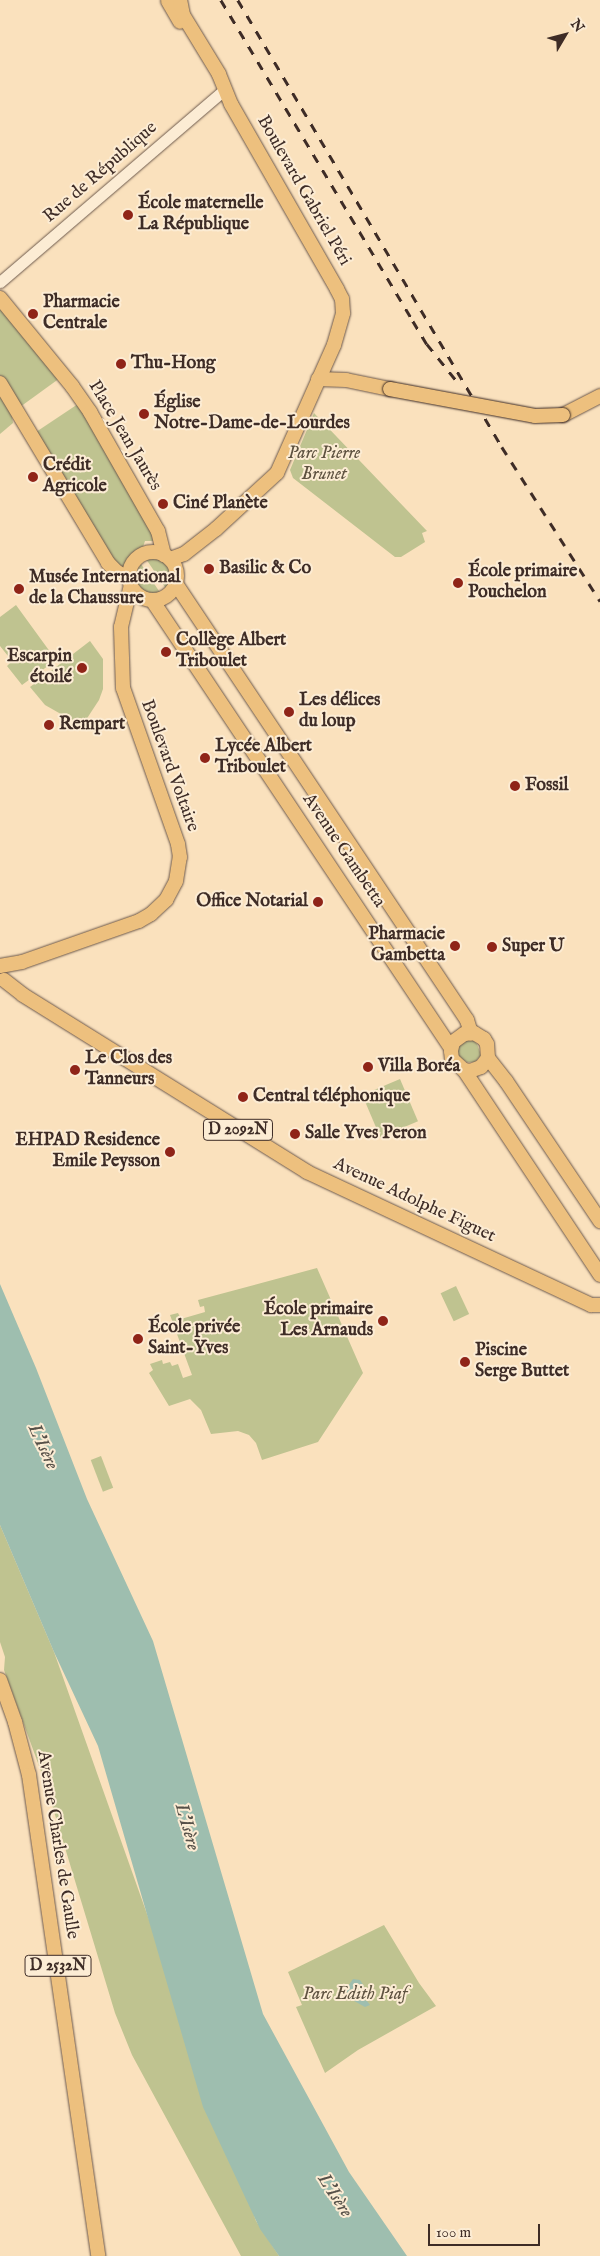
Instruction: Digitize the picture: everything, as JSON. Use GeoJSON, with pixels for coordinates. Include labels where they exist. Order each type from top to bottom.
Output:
{"type":"FeatureCollection","features":[{"type":"Feature","properties":{"kind":"main road"},"geometry":{"type":"LineString","coordinates":[[168,0],[178,0]]}},
{"type":"Feature","properties":{"kind":"main road","name":"Boulevard Gabriel Péri"},"geometry":{"type":"LineString","coordinates":[[168,0],[214,77],[224,90],[337,289],[343,313],[338,334],[329,356]]}},
{"type":"Feature","properties":{"kind":"main road","name":"Boulevard Gabriel Péri"},"geometry":{"type":"LineString","coordinates":[[178,0],[183,15],[219,74],[224,90]]}},
{"type":"Feature","properties":{"kind":"main road","name":"Place Jean Jaurès"},"geometry":{"type":"LineString","coordinates":[[0,298],[70,383],[90,412],[158,531],[170,561]]}},
{"type":"Feature","properties":{"kind":"main road"},"geometry":{"type":"LineString","coordinates":[[170,561],[184,554],[216,529],[277,473],[284,462],[329,356]]}},
{"type":"Feature","properties":{"kind":"main road"},"geometry":{"type":"LineString","coordinates":[[329,356],[336,371],[346,380]]}},
{"type":"Feature","properties":{"kind":"main road"},"geometry":{"type":"LineString","coordinates":[[318,379],[346,380],[536,416],[563,415],[600,396]]}},
{"type":"Feature","properties":{"kind":"main road"},"geometry":{"type":"LineString","coordinates":[[0,383],[108,562],[116,572],[130,582],[147,599]]}},
{"type":"Feature","properties":{"kind":"main road"},"geometry":{"type":"LineString","coordinates":[[126,605],[166,596],[176,584],[170,561],[152,552],[140,556],[131,566],[130,582]]}},
{"type":"Feature","properties":{"kind":"main road","name":"Boulevard Voltaire"},"geometry":{"type":"LineString","coordinates":[[2,980],[22,962],[139,921],[151,914],[166,900],[176,881],[180,857],[176,839],[123,688],[121,627],[130,582]]}},
{"type":"Feature","properties":{"kind":"main road","name":"Avenue Gambetta"},"geometry":{"type":"LineString","coordinates":[[176,584],[467,1020],[470,1033],[484,1039],[488,1049],[488,1058],[506,1081],[600,1221]]}},
{"type":"Feature","properties":{"kind":"main road","name":"Avenue Gambetta"},"geometry":{"type":"LineString","coordinates":[[147,599],[451,1048],[452,1059],[464,1070],[600,1275]]}},
{"type":"Feature","properties":{"kind":"main road","name":"Avenue Adolphe Figuet"},"geometry":{"type":"LineString","coordinates":[[2,980],[23,995],[307,1172],[536,1277],[591,1305],[600,1305]]}},
{"type":"Feature","properties":{"kind":"main road"},"geometry":{"type":"LineString","coordinates":[[451,1048],[458,1037],[470,1033]]}},
{"type":"Feature","properties":{"kind":"main road"},"geometry":{"type":"LineString","coordinates":[[464,1070],[470,1071],[481,1067],[488,1058]]}},
{"type":"Feature","properties":{"kind":"main road","name":"Avenue Adolphe Figuet"},"geometry":{"type":"LineString","coordinates":[[536,1277],[600,1301]]}},
{"type":"Feature","properties":{"kind":"main road","name":"Avenue Charles de Gaulle"},"geometry":{"type":"LineString","coordinates":[[0,1680],[15,1722],[30,1775],[98,2256]]}},
{"type":"Feature","properties":{"kind":"street","name":"Rue de République"},"geometry":{"type":"LineString","coordinates":[[0,282],[224,90]]}},
{"type":"Feature","properties":{"kind":"green space"},"geometry":{"type":"Polygon","coordinates":[[[0,301],[60,378],[20,407],[0,375],[0,301]]]}},
{"type":"Feature","properties":{"kind":"green space"},"geometry":{"type":"Polygon","coordinates":[[[0,392],[11,410],[13,423],[0,434],[0,392]]]}},
{"type":"Feature","properties":{"kind":"green space"},"geometry":{"type":"Polygon","coordinates":[[[78,404],[158,541],[145,541],[142,550],[129,562],[125,573],[108,557],[33,434],[78,404]]]}},
{"type":"Feature","properties":{"kind":"green space","name":"Parc Pierre Brunet"},"geometry":{"type":"Polygon","coordinates":[[[314,413],[427,531],[422,533],[425,542],[401,557],[395,557],[293,478],[290,470],[314,413]]]}},
{"type":"Feature","properties":{"kind":"green space"},"geometry":{"type":"Polygon","coordinates":[[[155,558],[167,564],[171,570],[172,580],[167,590],[146,559],[155,558]]]}},
{"type":"Feature","properties":{"kind":"green space"},"geometry":{"type":"Polygon","coordinates":[[[141,564],[161,594],[148,594],[137,586],[135,574],[141,564]]]}},
{"type":"Feature","properties":{"kind":"green space"},"geometry":{"type":"Polygon","coordinates":[[[16,605],[56,660],[22,685],[7,666],[12,661],[0,646],[0,617],[16,605]]]}},
{"type":"Feature","properties":{"kind":"green space"},"geometry":{"type":"Polygon","coordinates":[[[90,641],[103,659],[103,689],[99,700],[82,726],[45,705],[30,687],[90,641]]]}},
{"type":"Feature","properties":{"kind":"green space"},"geometry":{"type":"Polygon","coordinates":[[[472,1039],[477,1044],[481,1055],[475,1062],[467,1062],[458,1057],[457,1044],[460,1041],[472,1039]]]}},
{"type":"Feature","properties":{"kind":"green space"},"geometry":{"type":"Polygon","coordinates":[[[400,1079],[418,1121],[380,1137],[362,1095],[400,1079]]]}},
{"type":"Feature","properties":{"kind":"green space"},"geometry":{"type":"Polygon","coordinates":[[[317,1268],[363,1373],[318,1442],[262,1460],[256,1443],[249,1435],[238,1431],[211,1434],[201,1410],[190,1399],[169,1406],[149,1373],[153,1370],[150,1364],[162,1360],[163,1364],[170,1362],[172,1366],[178,1364],[183,1378],[192,1375],[170,1315],[178,1313],[181,1319],[205,1312],[204,1306],[200,1307],[198,1300],[317,1268]]]}},
{"type":"Feature","properties":{"kind":"green space"},"geometry":{"type":"Polygon","coordinates":[[[456,1286],[469,1314],[454,1321],[441,1293],[456,1286]]]}},
{"type":"Feature","properties":{"kind":"green space"},"geometry":{"type":"Polygon","coordinates":[[[101,1456],[113,1488],[103,1492],[91,1460],[101,1456]]]}},
{"type":"Feature","properties":{"kind":"green space"},"geometry":{"type":"Polygon","coordinates":[[[0,1525],[54,1652],[256,2221],[279,2256],[241,2256],[132,2055],[115,2013],[46,1785],[4,1670],[5,1657],[0,1642],[0,1525]]]}},
{"type":"Feature","properties":{"kind":"green space","name":"Parc Edith Piaf"},"geometry":{"type":"Polygon","coordinates":[[[384,1925],[419,1983],[436,2006],[358,2050],[325,2073],[296,2007],[302,2005],[288,1972],[384,1925]]]}},
{"type":"Feature","properties":{"kind":"water","name":"L'Isère"},"geometry":{"type":"Polygon","coordinates":[[[0,1284],[36,1368],[87,1499],[153,1641],[263,2014],[349,2172],[407,2256],[279,2256],[260,2229],[203,2107],[98,1746],[54,1652],[0,1525],[0,1284]]]}},
{"type":"Feature","properties":{"kind":"water"},"geometry":{"type":"Polygon","coordinates":[[[353,1979],[360,1980],[364,1986],[361,1991],[356,1993],[359,1998],[367,2001],[370,2005],[365,2007],[347,1997],[346,1989],[353,1979]]]}},
{"type":"Feature","properties":{"kind":"railway"},"geometry":{"type":"LineString","coordinates":[[221,0],[427,344],[460,385]]}},
{"type":"Feature","properties":{"kind":"railway"},"geometry":{"type":"LineString","coordinates":[[238,0],[502,447],[600,601]]}},
{"type":"Feature","properties":{"kind":"place","name":"École maternelle La République"},"geometry":{"type":"Point","coordinates":[128,215]}},
{"type":"Feature","properties":{"kind":"place","name":"Pharmacie Centrale"},"geometry":{"type":"Point","coordinates":[33,314]}},
{"type":"Feature","properties":{"kind":"place","name":"Thu-Hong"},"geometry":{"type":"Point","coordinates":[121,364]}},
{"type":"Feature","properties":{"kind":"place","name":"Église Notre-Dame-de-Lourdes"},"geometry":{"type":"Point","coordinates":[144,414]}},
{"type":"Feature","properties":{"kind":"place","name":"Crédit Agricole"},"geometry":{"type":"Point","coordinates":[33,477]}},
{"type":"Feature","properties":{"kind":"place","name":"Ciné Planète"},"geometry":{"type":"Point","coordinates":[163,504]}},
{"type":"Feature","properties":{"kind":"place","name":"Basilic & Co"},"geometry":{"type":"Point","coordinates":[209,569]}},
{"type":"Feature","properties":{"kind":"place","name":"École primaire Pouchelon"},"geometry":{"type":"Point","coordinates":[458,583]}},
{"type":"Feature","properties":{"kind":"place","name":"Musée International de la Chaussure"},"geometry":{"type":"Point","coordinates":[19,589]}},
{"type":"Feature","properties":{"kind":"place","name":"Collège Albert Triboulet"},"geometry":{"type":"Point","coordinates":[166,652]}},
{"type":"Feature","properties":{"kind":"place","name":"Escarpin étoilé"},"geometry":{"type":"Point","coordinates":[82,668]}},
{"type":"Feature","properties":{"kind":"place","name":"Les délices du loup"},"geometry":{"type":"Point","coordinates":[289,712]}},
{"type":"Feature","properties":{"kind":"place","name":"Rempart"},"geometry":{"type":"Point","coordinates":[49,725]}},
{"type":"Feature","properties":{"kind":"place","name":"Lycée Albert Triboulet"},"geometry":{"type":"Point","coordinates":[205,758]}},
{"type":"Feature","properties":{"kind":"place","name":"Fossil"},"geometry":{"type":"Point","coordinates":[515,786]}},
{"type":"Feature","properties":{"kind":"place","name":"Office Notarial"},"geometry":{"type":"Point","coordinates":[318,902]}},
{"type":"Feature","properties":{"kind":"place","name":"Pharmacie Gambetta"},"geometry":{"type":"Point","coordinates":[455,946]}},
{"type":"Feature","properties":{"kind":"place","name":"Super U"},"geometry":{"type":"Point","coordinates":[492,947]}},
{"type":"Feature","properties":{"kind":"place","name":"Villa Boréa"},"geometry":{"type":"Point","coordinates":[368,1067]}},
{"type":"Feature","properties":{"kind":"place","name":"Le Clos des Tanneurs"},"geometry":{"type":"Point","coordinates":[75,1070]}},
{"type":"Feature","properties":{"kind":"place","name":"Central téléphonique"},"geometry":{"type":"Point","coordinates":[243,1097]}},
{"type":"Feature","properties":{"kind":"place","name":"Salle Yves Peron"},"geometry":{"type":"Point","coordinates":[295,1134]}},
{"type":"Feature","properties":{"kind":"place","name":"EHPAD Residence Emile Peysson"},"geometry":{"type":"Point","coordinates":[170,1152]}},
{"type":"Feature","properties":{"kind":"place","name":"École primaire Les Arnauds"},"geometry":{"type":"Point","coordinates":[383,1321]}},
{"type":"Feature","properties":{"kind":"place","name":"École privée Saint-Yves"},"geometry":{"type":"Point","coordinates":[138,1339]}},
{"type":"Feature","properties":{"kind":"place","name":"Piscine Serge Buttet"},"geometry":{"type":"Point","coordinates":[465,1362]}}]}
